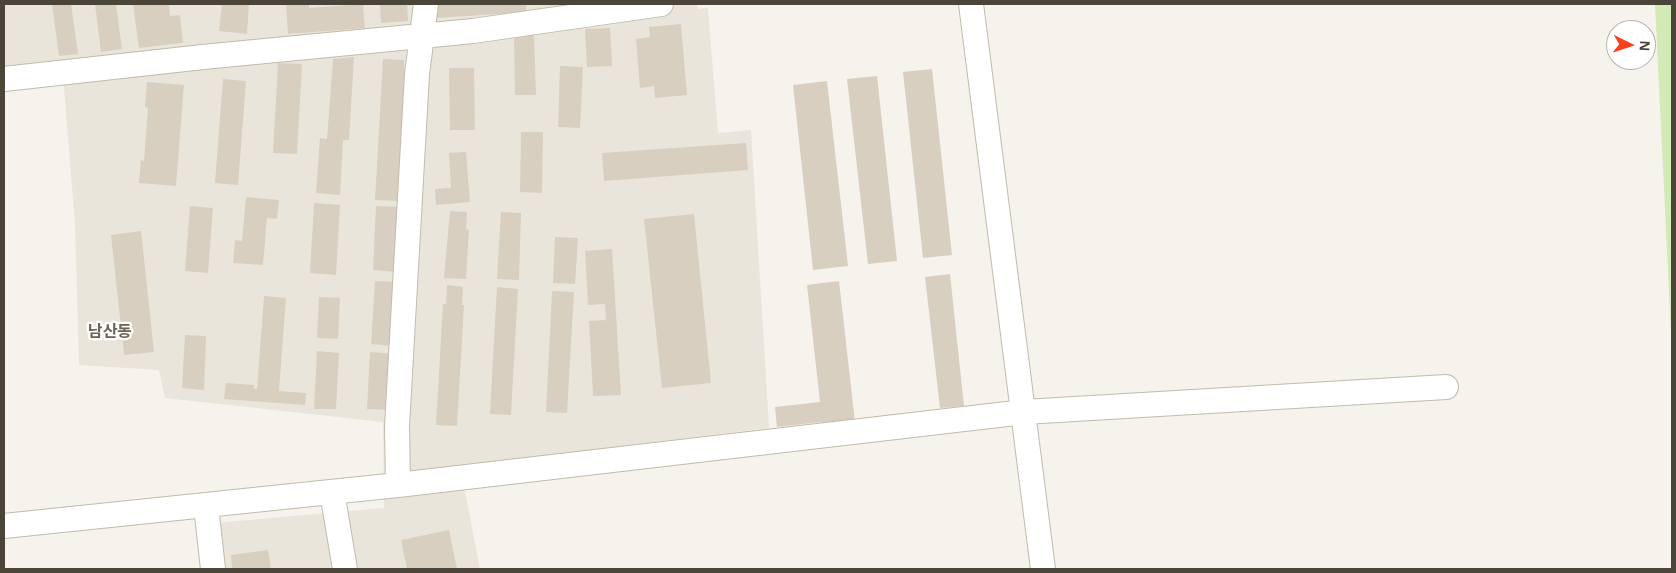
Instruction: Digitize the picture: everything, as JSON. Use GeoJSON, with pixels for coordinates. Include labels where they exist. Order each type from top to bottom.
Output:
{"type":"FeatureCollection","features":[{"type":"Feature","properties":{"kind":"street"},"geometry":{"type":"LineString","coordinates":[[398,485],[397,416],[417,74],[426,4]]}},
{"type":"Feature","properties":{"kind":"street"},"geometry":{"type":"LineString","coordinates":[[4,79],[203,56],[482,30],[661,4]]}},
{"type":"Feature","properties":{"kind":"street"},"geometry":{"type":"LineString","coordinates":[[972,4],[1043,569]]}},
{"type":"Feature","properties":{"kind":"street"},"geometry":{"type":"LineString","coordinates":[[4,526],[398,485],[1024,412],[1446,387]]}},
{"type":"Feature","properties":{"kind":"street"},"geometry":{"type":"LineString","coordinates":[[332,492],[345,569]]}},
{"type":"Feature","properties":{"kind":"street"},"geometry":{"type":"LineString","coordinates":[[206,506],[213,569]]}},
{"type":"Feature","properties":{"kind":"shaded area"},"geometry":{"type":"Polygon","coordinates":[[[4,4],[697,4],[698,9],[708,8],[718,133],[751,130],[769,428],[460,466],[480,569],[220,569],[215,523],[384,508],[383,422],[165,398],[159,370],[79,365],[75,223],[62,64],[4,69],[4,4]]]}},
{"type":"Feature","properties":{"kind":"green space"},"geometry":{"type":"Polygon","coordinates":[[[1655,4],[1672,4],[1672,353],[1656,20],[1655,4]]]}},
{"type":"Feature","properties":{"kind":"building"},"geometry":{"type":"Polygon","coordinates":[[[52,4],[71,4],[78,54],[59,56],[52,4]]]}},
{"type":"Feature","properties":{"kind":"building"},"geometry":{"type":"Polygon","coordinates":[[[95,4],[116,4],[122,49],[101,52],[95,4]]]}},
{"type":"Feature","properties":{"kind":"building"},"geometry":{"type":"Polygon","coordinates":[[[133,4],[169,4],[170,16],[180,15],[183,43],[139,48],[133,4]]]}},
{"type":"Feature","properties":{"kind":"building"},"geometry":{"type":"Polygon","coordinates":[[[222,4],[249,4],[247,34],[219,31],[222,4]]]}},
{"type":"Feature","properties":{"kind":"building"},"geometry":{"type":"Polygon","coordinates":[[[286,4],[309,4],[309,8],[363,4],[365,28],[288,34],[286,4]]]}},
{"type":"Feature","properties":{"kind":"building"},"geometry":{"type":"Polygon","coordinates":[[[380,4],[407,4],[408,21],[381,23],[380,4]]]}},
{"type":"Feature","properties":{"kind":"building"},"geometry":{"type":"Polygon","coordinates":[[[436,4],[526,4],[526,12],[437,18],[436,4]]]}},
{"type":"Feature","properties":{"kind":"building"},"geometry":{"type":"Polygon","coordinates":[[[681,24],[687,95],[655,98],[654,86],[640,88],[636,39],[650,37],[649,27],[681,24]]]}},
{"type":"Feature","properties":{"kind":"building"},"geometry":{"type":"Polygon","coordinates":[[[610,28],[612,66],[587,67],[585,29],[610,28]]]}},
{"type":"Feature","properties":{"kind":"building"},"geometry":{"type":"Polygon","coordinates":[[[514,35],[534,35],[536,95],[515,95],[514,35]]]}},
{"type":"Feature","properties":{"kind":"building"},"geometry":{"type":"Polygon","coordinates":[[[354,57],[349,140],[343,140],[340,195],[316,193],[320,138],[327,139],[333,59],[354,57]]]}},
{"type":"Feature","properties":{"kind":"building"},"geometry":{"type":"Polygon","coordinates":[[[383,59],[404,60],[404,79],[406,79],[400,201],[375,200],[383,59]]]}},
{"type":"Feature","properties":{"kind":"building"},"geometry":{"type":"Polygon","coordinates":[[[278,63],[302,64],[297,154],[273,153],[278,63]]]}},
{"type":"Feature","properties":{"kind":"building"},"geometry":{"type":"Polygon","coordinates":[[[560,66],[583,67],[580,128],[558,127],[560,66]]]}},
{"type":"Feature","properties":{"kind":"building"},"geometry":{"type":"Polygon","coordinates":[[[449,68],[474,68],[475,130],[450,130],[449,68]]]}},
{"type":"Feature","properties":{"kind":"building"},"geometry":{"type":"Polygon","coordinates":[[[932,69],[952,255],[923,258],[903,72],[932,69]]]}},
{"type":"Feature","properties":{"kind":"building"},"geometry":{"type":"Polygon","coordinates":[[[877,76],[897,261],[868,264],[847,79],[877,76]]]}},
{"type":"Feature","properties":{"kind":"building"},"geometry":{"type":"Polygon","coordinates":[[[223,79],[246,81],[238,185],[215,183],[223,79]]]}},
{"type":"Feature","properties":{"kind":"building"},"geometry":{"type":"Polygon","coordinates":[[[827,81],[848,266],[813,270],[793,85],[827,81]]]}},
{"type":"Feature","properties":{"kind":"building"},"geometry":{"type":"Polygon","coordinates":[[[147,82],[184,85],[176,186],[139,183],[141,160],[144,161],[148,108],[145,107],[147,82]]]}},
{"type":"Feature","properties":{"kind":"building"},"geometry":{"type":"Polygon","coordinates":[[[521,132],[543,132],[542,193],[520,192],[521,132]]]}},
{"type":"Feature","properties":{"kind":"building"},"geometry":{"type":"Polygon","coordinates":[[[746,143],[748,170],[604,181],[602,153],[746,143]]]}},
{"type":"Feature","properties":{"kind":"building"},"geometry":{"type":"Polygon","coordinates":[[[466,152],[470,202],[436,205],[435,189],[451,188],[449,153],[466,152]]]}},
{"type":"Feature","properties":{"kind":"building"},"geometry":{"type":"Polygon","coordinates":[[[246,197],[279,200],[277,219],[267,218],[263,265],[233,263],[235,240],[242,241],[246,197]]]}},
{"type":"Feature","properties":{"kind":"building"},"geometry":{"type":"Polygon","coordinates":[[[314,203],[340,205],[336,275],[310,273],[314,203]]]}},
{"type":"Feature","properties":{"kind":"building"},"geometry":{"type":"Polygon","coordinates":[[[190,206],[213,208],[208,273],[185,271],[190,206]]]}},
{"type":"Feature","properties":{"kind":"building"},"geometry":{"type":"Polygon","coordinates":[[[376,206],[400,207],[397,272],[373,270],[376,206]]]}},
{"type":"Feature","properties":{"kind":"building"},"geometry":{"type":"Polygon","coordinates":[[[450,211],[467,212],[466,229],[469,230],[466,279],[444,278],[450,211]]]}},
{"type":"Feature","properties":{"kind":"building"},"geometry":{"type":"Polygon","coordinates":[[[501,212],[521,213],[519,280],[497,279],[501,212]]]}},
{"type":"Feature","properties":{"kind":"building"},"geometry":{"type":"Polygon","coordinates":[[[694,214],[711,383],[662,388],[644,219],[694,214]]]}},
{"type":"Feature","properties":{"kind":"building"},"geometry":{"type":"Polygon","coordinates":[[[141,231],[154,352],[124,355],[111,235],[141,231]]]}},
{"type":"Feature","properties":{"kind":"building"},"geometry":{"type":"Polygon","coordinates":[[[555,237],[578,238],[575,284],[553,283],[555,237]]]}},
{"type":"Feature","properties":{"kind":"building"},"geometry":{"type":"Polygon","coordinates":[[[612,249],[621,395],[593,396],[589,321],[606,320],[605,304],[588,305],[585,251],[612,249]]]}},
{"type":"Feature","properties":{"kind":"building"},"geometry":{"type":"Polygon","coordinates":[[[950,274],[964,406],[940,408],[925,277],[950,274]]]}},
{"type":"Feature","properties":{"kind":"building"},"geometry":{"type":"Polygon","coordinates":[[[375,281],[397,282],[393,346],[371,344],[375,281]]]}},
{"type":"Feature","properties":{"kind":"building"},"geometry":{"type":"Polygon","coordinates":[[[839,281],[855,422],[822,425],[822,422],[777,427],[775,407],[820,402],[807,285],[839,281]]]}},
{"type":"Feature","properties":{"kind":"building"},"geometry":{"type":"Polygon","coordinates":[[[447,285],[463,287],[462,305],[464,305],[457,426],[436,425],[443,304],[446,304],[447,285]]]}},
{"type":"Feature","properties":{"kind":"building"},"geometry":{"type":"Polygon","coordinates":[[[497,287],[518,289],[511,415],[490,414],[497,287]]]}},
{"type":"Feature","properties":{"kind":"building"},"geometry":{"type":"Polygon","coordinates":[[[552,291],[574,292],[567,413],[546,412],[552,291]]]}},
{"type":"Feature","properties":{"kind":"building"},"geometry":{"type":"Polygon","coordinates":[[[264,296],[286,298],[279,391],[306,393],[305,405],[224,399],[226,383],[254,385],[254,389],[257,389],[264,296]]]}},
{"type":"Feature","properties":{"kind":"building"},"geometry":{"type":"Polygon","coordinates":[[[319,297],[340,298],[338,339],[317,338],[319,297]]]}},
{"type":"Feature","properties":{"kind":"building"},"geometry":{"type":"Polygon","coordinates":[[[185,335],[206,336],[204,390],[182,388],[185,335]]]}},
{"type":"Feature","properties":{"kind":"building"},"geometry":{"type":"Polygon","coordinates":[[[317,351],[339,353],[336,409],[314,409],[317,351]]]}},
{"type":"Feature","properties":{"kind":"building"},"geometry":{"type":"Polygon","coordinates":[[[370,352],[394,354],[390,410],[367,409],[370,352]]]}},
{"type":"Feature","properties":{"kind":"building"},"geometry":{"type":"Polygon","coordinates":[[[449,530],[457,569],[407,569],[401,540],[449,530]]]}},
{"type":"Feature","properties":{"kind":"building"},"geometry":{"type":"Polygon","coordinates":[[[268,550],[271,569],[232,569],[231,555],[268,550]]]}},
{"type":"Feature","properties":{"kind":"district","name":"남산동"},"geometry":{"type":"Point","coordinates":[110,333]}}]}
